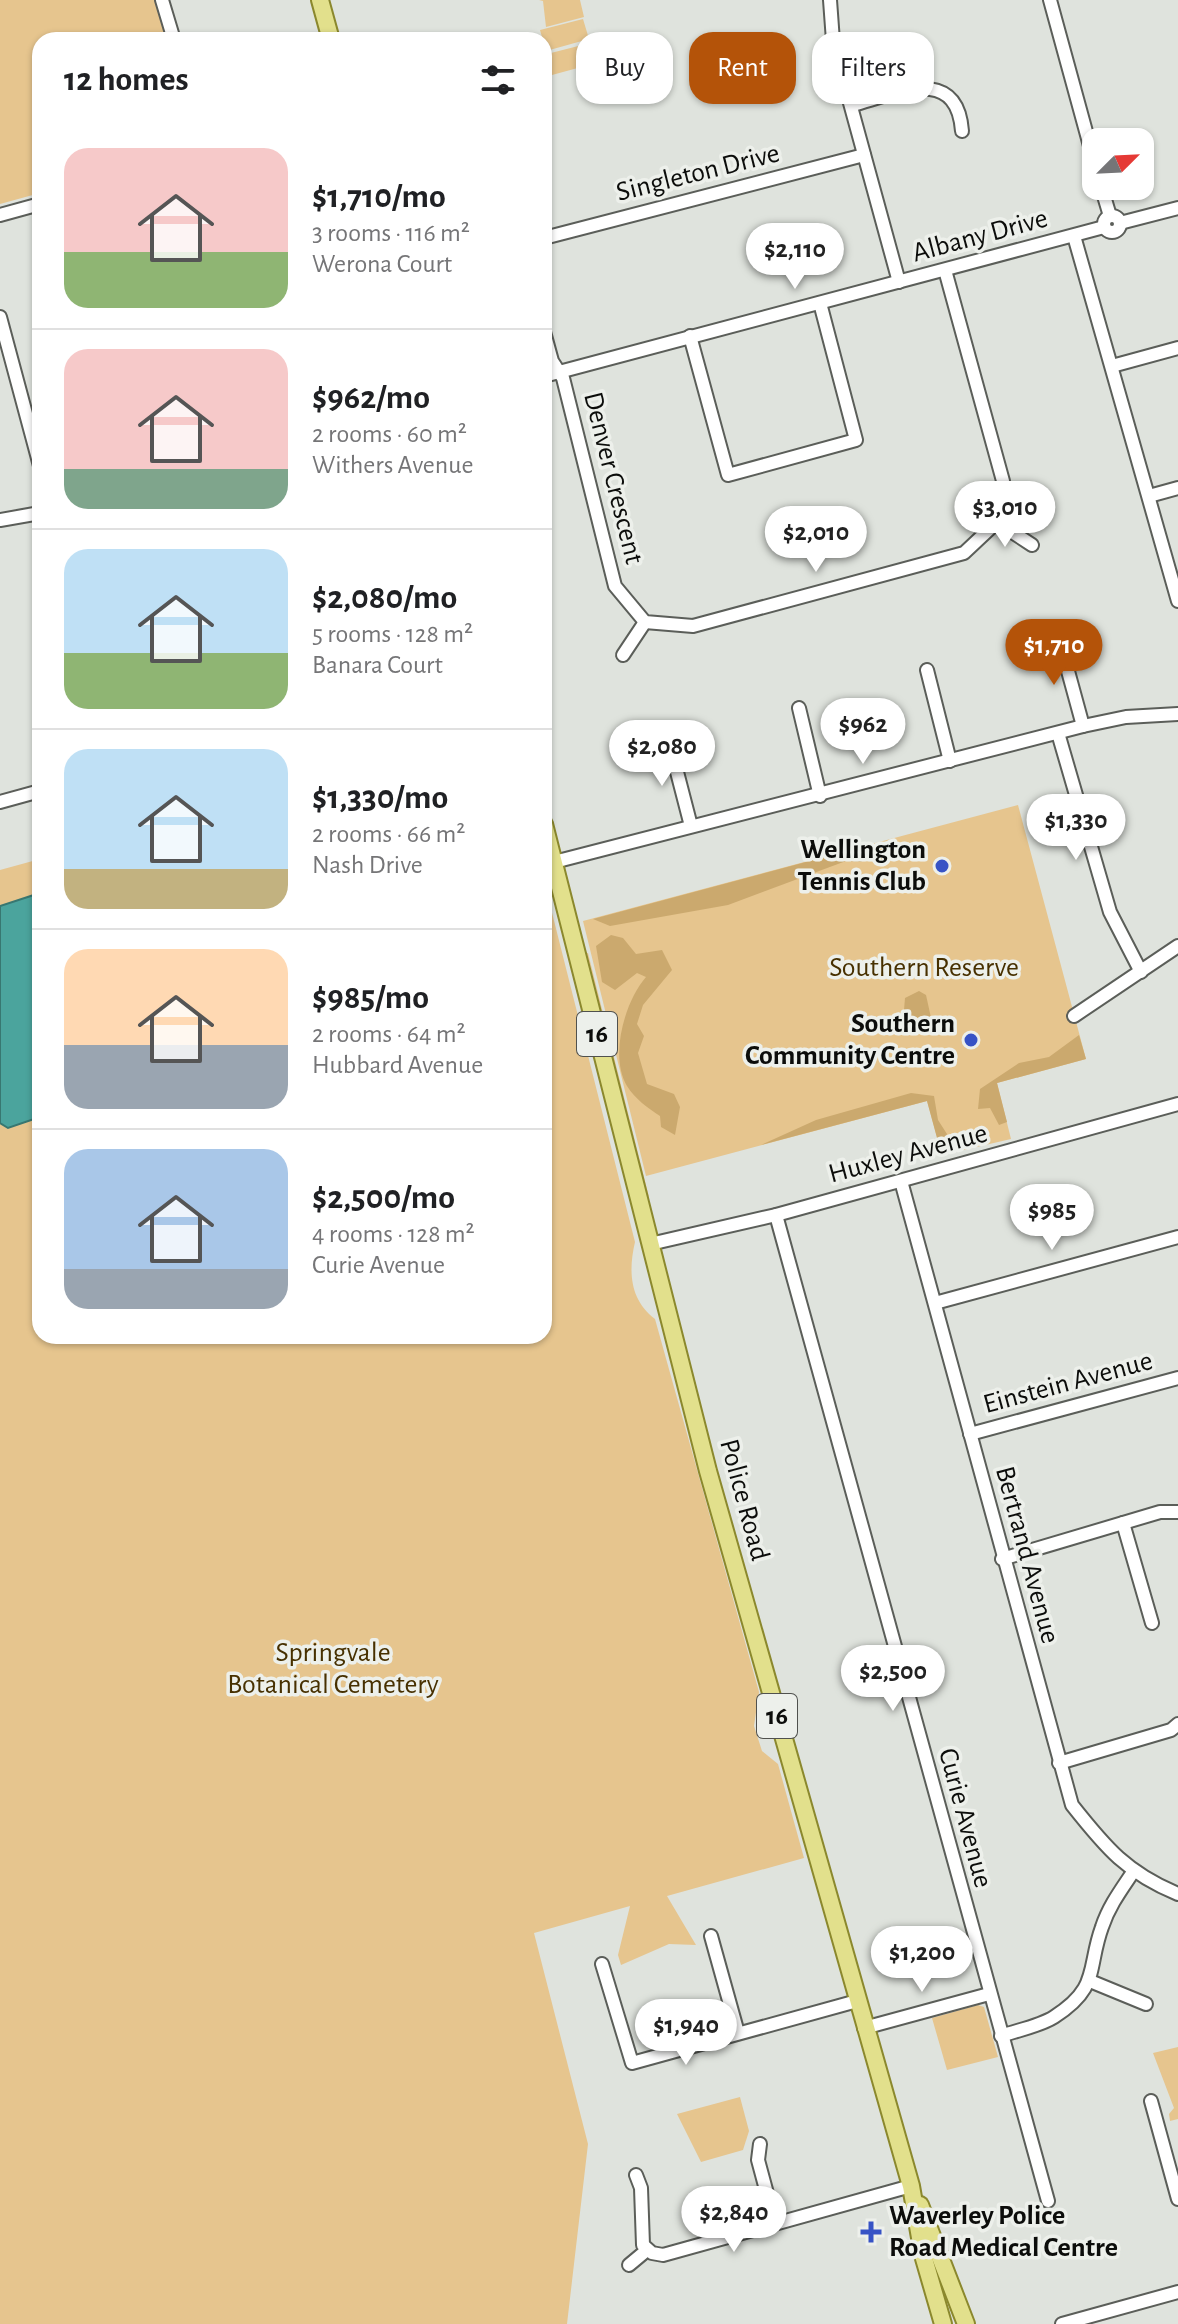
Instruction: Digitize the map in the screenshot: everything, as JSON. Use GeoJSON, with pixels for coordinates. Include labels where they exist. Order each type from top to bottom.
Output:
{"type":"FeatureCollection","features":[{"type":"Feature","properties":{"kind":"main road"},"geometry":{"type":"LineString","coordinates":[[320,0],[329,32]]}},
{"type":"Feature","properties":{"kind":"main road","name":"Police Road"},"geometry":{"type":"LineString","coordinates":[[552,854],[708,1471],[911,2186],[923,2255],[943,2324]]}},
{"type":"Feature","properties":{"kind":"main road","name":"Police Road"},"geometry":{"type":"LineString","coordinates":[[911,2186],[932,2230],[966,2324]]}},
{"type":"Feature","properties":{"kind":"street"},"geometry":{"type":"LineString","coordinates":[[162,0],[172,32]]}},
{"type":"Feature","properties":{"kind":"street"},"geometry":{"type":"LineString","coordinates":[[830,0],[833,41],[899,282]]}},
{"type":"Feature","properties":{"kind":"street"},"geometry":{"type":"LineString","coordinates":[[1050,0],[1085,128]]}},
{"type":"Feature","properties":{"kind":"street"},"geometry":{"type":"LineString","coordinates":[[852,105],[921,87],[944,93],[961,109],[962,131]]}},
{"type":"Feature","properties":{"kind":"street","name":"Singleton Drive"},"geometry":{"type":"LineString","coordinates":[[552,236],[864,155]]}},
{"type":"Feature","properties":{"kind":"street"},"geometry":{"type":"LineString","coordinates":[[1105,200],[1111,222]]}},
{"type":"Feature","properties":{"kind":"street"},"geometry":{"type":"LineString","coordinates":[[0,215],[32,206]]}},
{"type":"Feature","properties":{"kind":"street","name":"Albany Drive"},"geometry":{"type":"LineString","coordinates":[[552,374],[1074,236],[1111,222],[1178,208]]}},
{"type":"Feature","properties":{"kind":"street"},"geometry":{"type":"LineString","coordinates":[[1074,236],[1178,601]]}},
{"type":"Feature","properties":{"kind":"street"},"geometry":{"type":"LineString","coordinates":[[623,655],[645,622],[693,626],[964,553],[997,522],[1003,481],[945,270]]}},
{"type":"Feature","properties":{"kind":"street"},"geometry":{"type":"LineString","coordinates":[[690,336],[728,475],[856,440],[820,303]]}},
{"type":"Feature","properties":{"kind":"street"},"geometry":{"type":"LineString","coordinates":[[0,317],[32,436]]}},
{"type":"Feature","properties":{"kind":"street"},"geometry":{"type":"LineString","coordinates":[[1112,366],[1178,348]]}},
{"type":"Feature","properties":{"kind":"street"},"geometry":{"type":"LineString","coordinates":[[552,353],[559,372]]}},
{"type":"Feature","properties":{"kind":"street","name":"Denver Crescent"},"geometry":{"type":"LineString","coordinates":[[559,372],[615,586],[645,622]]}},
{"type":"Feature","properties":{"kind":"street"},"geometry":{"type":"LineString","coordinates":[[1149,496],[1178,488]]}},
{"type":"Feature","properties":{"kind":"street"},"geometry":{"type":"LineString","coordinates":[[0,520],[32,509]]}},
{"type":"Feature","properties":{"kind":"street"},"geometry":{"type":"LineString","coordinates":[[25,513],[32,513]]}},
{"type":"Feature","properties":{"kind":"street"},"geometry":{"type":"LineString","coordinates":[[997,522],[1032,545]]}},
{"type":"Feature","properties":{"kind":"street"},"geometry":{"type":"LineString","coordinates":[[1059,638],[1083,726]]}},
{"type":"Feature","properties":{"kind":"street"},"geometry":{"type":"LineString","coordinates":[[927,670],[950,761]]}},
{"type":"Feature","properties":{"kind":"street"},"geometry":{"type":"LineString","coordinates":[[799,708],[820,796]]}},
{"type":"Feature","properties":{"kind":"street"},"geometry":{"type":"LineString","coordinates":[[554,862],[1083,726],[1126,717],[1178,714]]}},
{"type":"Feature","properties":{"kind":"street"},"geometry":{"type":"LineString","coordinates":[[1058,733],[1110,912],[1141,972]]}},
{"type":"Feature","properties":{"kind":"street"},"geometry":{"type":"LineString","coordinates":[[669,741],[691,826]]}},
{"type":"Feature","properties":{"kind":"street"},"geometry":{"type":"LineString","coordinates":[[0,802],[32,793]]}},
{"type":"Feature","properties":{"kind":"street"},"geometry":{"type":"LineString","coordinates":[[1074,1016],[1178,946]]}},
{"type":"Feature","properties":{"kind":"street","name":"Huxley Avenue"},"geometry":{"type":"LineString","coordinates":[[650,1244],[776,1215],[1178,1104]]}},
{"type":"Feature","properties":{"kind":"street","name":"Bertrand Avenue"},"geometry":{"type":"LineString","coordinates":[[901,1181],[1002,1559],[1072,1805],[1109,1852],[1133,1872],[1178,1894]]}},
{"type":"Feature","properties":{"kind":"street","name":"Curie Avenue"},"geometry":{"type":"LineString","coordinates":[[776,1215],[1048,2201]]}},
{"type":"Feature","properties":{"kind":"street"},"geometry":{"type":"LineString","coordinates":[[935,1303],[1178,1237]]}},
{"type":"Feature","properties":{"kind":"street","name":"Einstein Avenue"},"geometry":{"type":"LineString","coordinates":[[970,1434],[1178,1378]]}},
{"type":"Feature","properties":{"kind":"street"},"geometry":{"type":"LineString","coordinates":[[1002,1559],[1160,1512],[1178,1512]]}},
{"type":"Feature","properties":{"kind":"street"},"geometry":{"type":"LineString","coordinates":[[1123,1523],[1152,1623]]}},
{"type":"Feature","properties":{"kind":"street"},"geometry":{"type":"LineString","coordinates":[[1059,1763],[1171,1730],[1178,1724]]}},
{"type":"Feature","properties":{"kind":"street"},"geometry":{"type":"LineString","coordinates":[[1001,2036],[1052,2018],[1077,2000],[1090,1981],[1100,1931],[1110,1907],[1133,1872]]}},
{"type":"Feature","properties":{"kind":"street"},"geometry":{"type":"LineString","coordinates":[[711,1936],[738,2033]]}},
{"type":"Feature","properties":{"kind":"street"},"geometry":{"type":"LineString","coordinates":[[602,1964],[632,2063],[857,2001]]}},
{"type":"Feature","properties":{"kind":"street"},"geometry":{"type":"LineString","coordinates":[[1090,1981],[1146,2004]]}},
{"type":"Feature","properties":{"kind":"street"},"geometry":{"type":"LineString","coordinates":[[864,2028],[989,1994]]}},
{"type":"Feature","properties":{"kind":"street"},"geometry":{"type":"LineString","coordinates":[[1151,2101],[1178,2199]]}},
{"type":"Feature","properties":{"kind":"street"},"geometry":{"type":"LineString","coordinates":[[760,2144],[758,2160],[775,2223]]}},
{"type":"Feature","properties":{"kind":"street"},"geometry":{"type":"LineString","coordinates":[[636,2175],[641,2188],[641,2238],[647,2250],[663,2255],[911,2186]]}},
{"type":"Feature","properties":{"kind":"street"},"geometry":{"type":"LineString","coordinates":[[629,2265],[647,2250]]}},
{"type":"Feature","properties":{"kind":"street"},"geometry":{"type":"LineString","coordinates":[[1062,2324],[1178,2292]]}},
{"type":"Feature","properties":{"kind":"green space"},"geometry":{"type":"Polygon","coordinates":[[[0,0],[156,0],[165,32],[32,32],[32,195],[0,204],[0,0]]]}},
{"type":"Feature","properties":{"kind":"green space"},"geometry":{"type":"Polygon","coordinates":[[[539,0],[580,0],[584,17],[546,27],[543,1],[539,0]]]}},
{"type":"Feature","properties":{"kind":"green space"},"geometry":{"type":"Polygon","coordinates":[[[583,19],[587,32],[576,32],[576,43],[552,49],[552,32],[541,32],[583,19]]]}},
{"type":"Feature","properties":{"kind":"green space"},"geometry":{"type":"Polygon","coordinates":[[[576,47],[576,68],[552,75],[552,53],[576,47]]]}},
{"type":"Feature","properties":{"kind":"green space","name":"Southern Reserve"},"geometry":{"type":"Polygon","coordinates":[[[1018,805],[1086,1059],[997,1083],[1011,1139],[942,1155],[927,1101],[646,1176],[583,921],[1018,805]]]}},
{"type":"Feature","properties":{"kind":"green space","name":"Springvale Botanical Cemetery"},"geometry":{"type":"Polygon","coordinates":[[[32,861],[32,1344],[552,1344],[552,913],[635,1242],[633,1285],[640,1303],[655,1319],[759,1692],[754,1726],[762,1751],[778,1764],[804,1858],[667,1896],[696,1945],[669,1944],[621,1965],[618,1955],[630,1906],[534,1933],[588,2144],[567,2324],[0,2324],[0,870],[32,861]]]}},
{"type":"Feature","properties":{"kind":"green space"},"geometry":{"type":"Polygon","coordinates":[[[588,953],[649,1197],[646,1195],[588,953]]]}},
{"type":"Feature","properties":{"kind":"green space"},"geometry":{"type":"Polygon","coordinates":[[[978,2005],[984,2007],[998,2057],[947,2070],[932,2018],[978,2005]]]}},
{"type":"Feature","properties":{"kind":"green space"},"geometry":{"type":"Polygon","coordinates":[[[1178,2047],[1178,2119],[1170,2121],[1169,2114],[1174,2108],[1153,2053],[1178,2047]]]}},
{"type":"Feature","properties":{"kind":"green space"},"geometry":{"type":"Polygon","coordinates":[[[740,2097],[749,2131],[743,2150],[701,2162],[677,2114],[740,2097]]]}},
{"type":"Feature","properties":{"kind":"shaded area"},"geometry":{"type":"Polygon","coordinates":[[[858,848],[862,862],[846,861],[728,905],[610,926],[593,919],[858,848]]]}},
{"type":"Feature","properties":{"kind":"shaded area"},"geometry":{"type":"Polygon","coordinates":[[[611,935],[623,938],[636,954],[662,950],[672,970],[643,1005],[637,1024],[644,1036],[638,1053],[647,1084],[674,1094],[680,1107],[675,1135],[661,1127],[660,1116],[634,1095],[622,1074],[619,1060],[622,1029],[638,987],[646,977],[637,973],[615,990],[602,982],[596,946],[611,935]]]}},
{"type":"Feature","properties":{"kind":"shaded area"},"geometry":{"type":"Polygon","coordinates":[[[919,991],[926,995],[933,1027],[918,1031],[904,1010],[905,998],[919,991]]]}},
{"type":"Feature","properties":{"kind":"shaded area"},"geometry":{"type":"Polygon","coordinates":[[[1079,1035],[1086,1059],[997,1083],[1007,1122],[999,1125],[990,1108],[978,1109],[980,1089],[1019,1063],[1049,1057],[1079,1035]]]}},
{"type":"Feature","properties":{"kind":"shaded area"},"geometry":{"type":"Polygon","coordinates":[[[911,1093],[934,1096],[938,1120],[947,1134],[940,1149],[927,1101],[761,1145],[816,1120],[911,1093]]]}},
{"type":"Feature","properties":{"kind":"water"},"geometry":{"type":"Polygon","coordinates":[[[32,896],[32,1120],[8,1128],[0,1123],[0,906],[32,896]]]}},
{"type":"Feature","properties":{"kind":"place","name":"Wellington Tennis Club"},"geometry":{"type":"Point","coordinates":[942,866]}},
{"type":"Feature","properties":{"kind":"place","name":"Southern Community Centre"},"geometry":{"type":"Point","coordinates":[971,1040]}},
{"type":"Feature","properties":{"kind":"place","name":"Waverley Police Road Medical Centre"},"geometry":{"type":"Point","coordinates":[871,2232]}}]}
